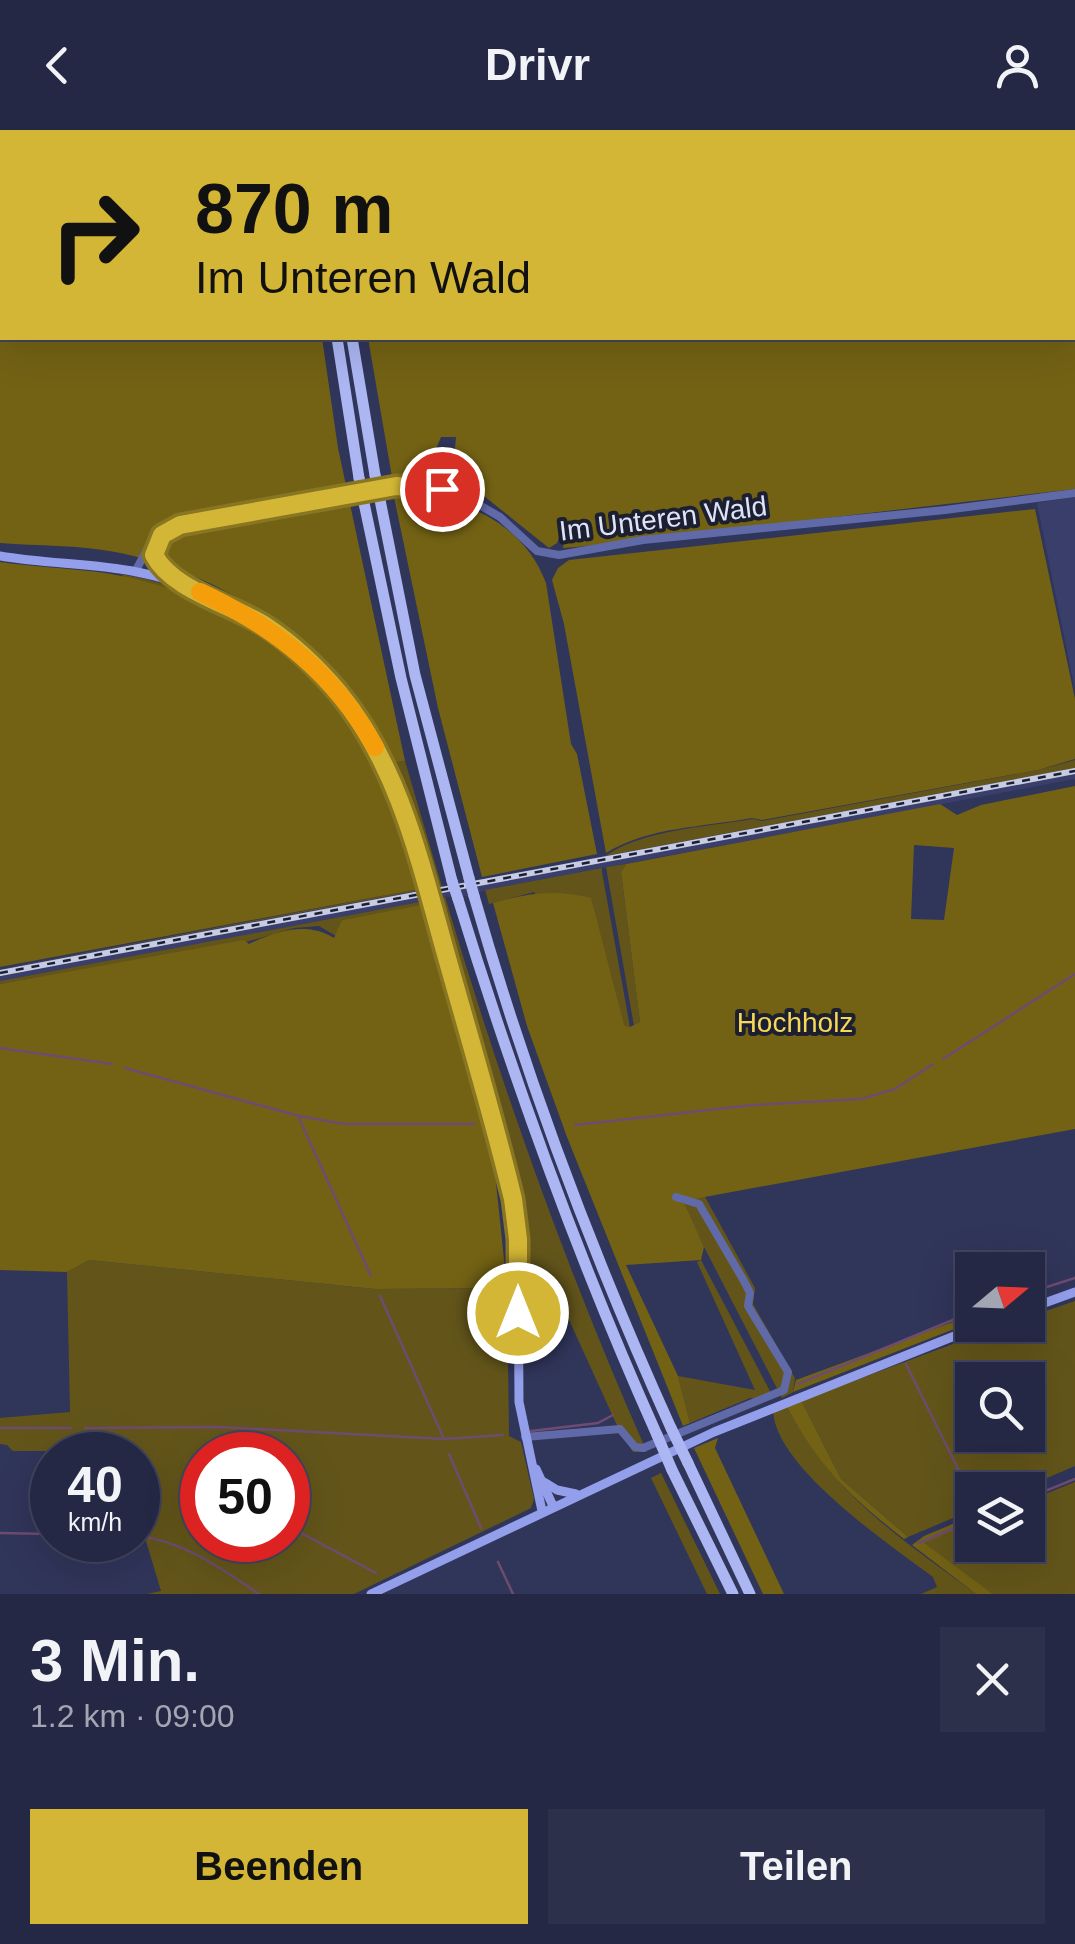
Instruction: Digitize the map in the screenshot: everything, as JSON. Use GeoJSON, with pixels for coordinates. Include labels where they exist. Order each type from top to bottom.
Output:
{"type":"FeatureCollection","features":[{"type":"Feature","properties":{"kind":"highway"},"geometry":{"type":"LineString","coordinates":[[336,340],[364,503],[401,678],[452,881],[510,1062],[564,1210],[672,1470],[733,1594]]}},
{"type":"Feature","properties":{"kind":"highway"},"geometry":{"type":"LineString","coordinates":[[352,340],[415,675],[504,997],[568,1179],[672,1428],[750,1594]]}},
{"type":"Feature","properties":{"kind":"main road"},"geometry":{"type":"LineString","coordinates":[[0,556],[139,572],[179,583],[238,609],[299,652],[338,693],[385,766],[432,904],[513,1199],[518,1239],[519,1402],[542,1511]]}},
{"type":"Feature","properties":{"kind":"main road"},"geometry":{"type":"LineString","coordinates":[[1045,1302],[1075,1292]]}},
{"type":"Feature","properties":{"kind":"main road"},"geometry":{"type":"LineString","coordinates":[[371,1594],[578,1494],[798,1396],[955,1335]]}},
{"type":"Feature","properties":{"kind":"main road"},"geometry":{"type":"LineString","coordinates":[[528,1452],[553,1506]]}},
{"type":"Feature","properties":{"kind":"main road"},"geometry":{"type":"LineString","coordinates":[[542,1480],[558,1490],[578,1494]]}},
{"type":"Feature","properties":{"kind":"street","name":"Im Unteren Wald"},"geometry":{"type":"LineString","coordinates":[[162,535],[180,525],[408,485],[464,496],[500,517],[537,551],[559,554],[643,540],[1075,493]]}},
{"type":"Feature","properties":{"kind":"street"},"geometry":{"type":"LineString","coordinates":[[139,572],[162,535]]}},
{"type":"Feature","properties":{"kind":"street"},"geometry":{"type":"LineString","coordinates":[[139,572],[151,542],[162,535]]}},
{"type":"Feature","properties":{"kind":"street"},"geometry":{"type":"LineString","coordinates":[[155,546],[158,564],[179,583]]}},
{"type":"Feature","properties":{"kind":"street"},"geometry":{"type":"LineString","coordinates":[[525,1437],[620,1429],[635,1447],[649,1447],[688,1427],[784,1390],[788,1372],[748,1306],[750,1292],[744,1280],[698,1204],[676,1197]]}},
{"type":"Feature","properties":{"kind":"shaded area"},"geometry":{"type":"Polygon","coordinates":[[[1075,497],[1075,690],[1037,503],[1075,497]]]}},
{"type":"Feature","properties":{"kind":"shaded area"},"geometry":{"type":"Polygon","coordinates":[[[172,567],[242,600],[288,632],[327,671],[361,715],[390,763],[405,761],[442,887],[432,889],[399,791],[322,668],[271,625],[170,570],[172,567]]]}},
{"type":"Feature","properties":{"kind":"shaded area"},"geometry":{"type":"Polygon","coordinates":[[[120,574],[202,597],[239,616],[274,638],[307,665],[360,729],[381,767],[422,890],[0,969],[419,889],[401,829],[370,757],[329,694],[303,666],[243,620],[207,602],[120,574]]]}},
{"type":"Feature","properties":{"kind":"shaded area"},"geometry":{"type":"Polygon","coordinates":[[[1075,760],[1075,768],[605,856],[637,840],[675,831],[753,819],[762,821],[1075,760]]]}},
{"type":"Feature","properties":{"kind":"shaded area"},"geometry":{"type":"Polygon","coordinates":[[[1075,768],[1075,779],[0,981],[0,969],[1075,768]]]}},
{"type":"Feature","properties":{"kind":"shaded area"},"geometry":{"type":"Polygon","coordinates":[[[626,864],[621,872],[640,1022],[634,1026],[606,867],[626,864]]]}},
{"type":"Feature","properties":{"kind":"shaded area"},"geometry":{"type":"Polygon","coordinates":[[[602,868],[630,1027],[624,1025],[534,892],[489,904],[485,890],[602,868]]]}},
{"type":"Feature","properties":{"kind":"shaded area"},"geometry":{"type":"Polygon","coordinates":[[[445,897],[537,1178],[647,1452],[633,1452],[620,1432],[550,1278],[526,1276],[521,1201],[435,899],[445,897]]]}},
{"type":"Feature","properties":{"kind":"shaded area"},"geometry":{"type":"Polygon","coordinates":[[[425,901],[426,904],[342,920],[336,936],[319,926],[294,928],[246,942],[0,984],[0,981],[425,901]]]}},
{"type":"Feature","properties":{"kind":"shaded area"},"geometry":{"type":"Polygon","coordinates":[[[704,1195],[755,1288],[753,1304],[795,1378],[793,1392],[782,1398],[685,1210],[683,1201],[704,1195]]]}},
{"type":"Feature","properties":{"kind":"shaded area"},"geometry":{"type":"Polygon","coordinates":[[[89,1260],[375,1289],[507,1288],[509,1436],[521,1442],[534,1499],[531,1508],[354,1594],[147,1594],[161,1591],[152,1562],[160,1562],[160,1432],[30,1432],[30,1451],[13,1451],[0,1444],[0,1418],[70,1412],[67,1272],[89,1260]]]}},
{"type":"Feature","properties":{"kind":"shaded area"},"geometry":{"type":"Polygon","coordinates":[[[701,1260],[772,1395],[750,1398],[690,1423],[678,1376],[755,1390],[697,1262],[701,1260]]]}},
{"type":"Feature","properties":{"kind":"shaded area"},"geometry":{"type":"Polygon","coordinates":[[[1075,1301],[1075,1466],[1045,1479],[1045,1472],[955,1472],[955,1517],[908,1537],[841,1479],[802,1402],[787,1407],[805,1438],[847,1490],[895,1533],[976,1594],[921,1594],[937,1587],[933,1577],[813,1480],[779,1433],[773,1411],[958,1342],[1045,1342],[1045,1311],[1075,1301]]]}},
{"type":"Feature","properties":{"kind":"shaded area"},"geometry":{"type":"Polygon","coordinates":[[[661,1473],[720,1594],[707,1594],[651,1478],[661,1473]]]}},
{"type":"Feature","properties":{"kind":"shaded area"},"geometry":{"type":"Polygon","coordinates":[[[1075,1482],[1075,1594],[993,1594],[923,1543],[955,1529],[955,1562],[1045,1562],[1045,1494],[1075,1482]]]}},
{"type":"Feature","properties":{"kind":"green space"},"geometry":{"type":"Polygon","coordinates":[[[0,340],[322,340],[338,448],[405,761],[390,763],[352,701],[318,658],[263,613],[216,586],[166,566],[115,552],[0,543],[0,340]]]}},
{"type":"Feature","properties":{"kind":"green space"},"geometry":{"type":"Polygon","coordinates":[[[368,340],[1075,340],[1075,489],[577,547],[563,548],[565,534],[560,534],[557,543],[549,548],[484,496],[452,482],[456,437],[441,437],[436,449],[435,477],[392,477],[368,340]]]}},
{"type":"Feature","properties":{"kind":"green space"},"geometry":{"type":"Polygon","coordinates":[[[409,492],[452,501],[491,518],[508,530],[536,562],[546,583],[571,744],[577,754],[597,854],[482,877],[438,708],[394,497],[409,492]]]}},
{"type":"Feature","properties":{"kind":"green space"},"geometry":{"type":"Polygon","coordinates":[[[1035,509],[1075,699],[1075,759],[1038,770],[762,820],[752,818],[658,833],[606,853],[564,624],[552,580],[558,568],[569,560],[1035,509]]]}},
{"type":"Feature","properties":{"kind":"green space"},"geometry":{"type":"Polygon","coordinates":[[[0,562],[107,573],[171,589],[216,607],[257,630],[293,657],[353,727],[376,769],[406,843],[419,889],[0,967],[0,562]]]}},
{"type":"Feature","properties":{"kind":"green space","name":"Hochholz"},"geometry":{"type":"Polygon","coordinates":[[[1075,786],[1075,1129],[683,1201],[704,1247],[701,1260],[626,1265],[678,1376],[690,1423],[683,1426],[567,1137],[527,1026],[493,903],[542,893],[591,898],[624,1025],[630,1027],[640,1022],[621,872],[626,864],[940,804],[957,815],[981,805],[1075,786]],[[914,845],[911,919],[944,920],[954,848],[914,845]]]}},
{"type":"Feature","properties":{"kind":"green space"},"geometry":{"type":"Polygon","coordinates":[[[425,904],[493,1154],[507,1288],[375,1289],[89,1260],[67,1272],[0,1270],[0,984],[244,940],[249,944],[292,930],[313,930],[334,938],[342,920],[425,904]]]}},
{"type":"Feature","properties":{"kind":"green space"},"geometry":{"type":"Polygon","coordinates":[[[955,1321],[955,1329],[793,1392],[796,1380],[955,1321]]]}},
{"type":"Feature","properties":{"kind":"green space"},"geometry":{"type":"Polygon","coordinates":[[[802,1402],[841,1479],[908,1537],[904,1539],[868,1509],[824,1464],[787,1407],[802,1402]]]}},
{"type":"Feature","properties":{"kind":"green space"},"geometry":{"type":"Polygon","coordinates":[[[718,1438],[715,1448],[784,1594],[763,1594],[694,1448],[718,1438]]]}},
{"type":"Feature","properties":{"kind":"green space"},"geometry":{"type":"Polygon","coordinates":[[[955,1523],[955,1529],[924,1543],[993,1594],[976,1594],[912,1545],[955,1523]]]}},
{"type":"Feature","properties":{"kind":"waterway"},"geometry":{"type":"LineString","coordinates":[[943,1059],[1075,974]]}},
{"type":"Feature","properties":{"kind":"waterway"},"geometry":{"type":"LineString","coordinates":[[0,1048],[112,1064]]}},
{"type":"Feature","properties":{"kind":"waterway"},"geometry":{"type":"LineString","coordinates":[[575,1125],[753,1105],[861,1099],[895,1089],[933,1064]]}},
{"type":"Feature","properties":{"kind":"waterway"},"geometry":{"type":"LineString","coordinates":[[125,1068],[299,1116],[344,1124],[475,1124]]}},
{"type":"Feature","properties":{"kind":"waterway"},"geometry":{"type":"LineString","coordinates":[[299,1118],[371,1276]]}},
{"type":"Feature","properties":{"kind":"waterway"},"geometry":{"type":"LineString","coordinates":[[1045,1288],[1075,1278]]}},
{"type":"Feature","properties":{"kind":"waterway"},"geometry":{"type":"LineString","coordinates":[[380,1296],[444,1439]]}},
{"type":"Feature","properties":{"kind":"waterway"},"geometry":{"type":"LineString","coordinates":[[798,1384],[955,1319]]}},
{"type":"Feature","properties":{"kind":"waterway"},"geometry":{"type":"LineString","coordinates":[[906,1364],[960,1472]]}},
{"type":"Feature","properties":{"kind":"waterway"},"geometry":{"type":"LineString","coordinates":[[531,1431],[598,1423],[613,1415]]}},
{"type":"Feature","properties":{"kind":"waterway"},"geometry":{"type":"LineString","coordinates":[[85,1428],[220,1427],[444,1439],[503,1435]]}},
{"type":"Feature","properties":{"kind":"waterway"},"geometry":{"type":"LineString","coordinates":[[0,1428],[71,1428]]}},
{"type":"Feature","properties":{"kind":"waterway"},"geometry":{"type":"LineString","coordinates":[[449,1454],[481,1528]]}},
{"type":"Feature","properties":{"kind":"waterway"},"geometry":{"type":"LineString","coordinates":[[1045,1491],[1075,1479]]}},
{"type":"Feature","properties":{"kind":"waterway"},"geometry":{"type":"LineString","coordinates":[[919,1543],[955,1527]]}},
{"type":"Feature","properties":{"kind":"waterway"},"geometry":{"type":"LineString","coordinates":[[0,1533],[30,1534]]}},
{"type":"Feature","properties":{"kind":"waterway"},"geometry":{"type":"LineString","coordinates":[[310,1538],[376,1573]]}},
{"type":"Feature","properties":{"kind":"waterway"},"geometry":{"type":"LineString","coordinates":[[160,1541],[216,1566],[259,1594]]}},
{"type":"Feature","properties":{"kind":"waterway"},"geometry":{"type":"LineString","coordinates":[[498,1562],[513,1594]]}},
{"type":"Feature","properties":{"kind":"railway"},"geometry":{"type":"LineString","coordinates":[[0,973],[1075,771]]}},
{"type":"Feature","properties":{"kind":"slow traffic"},"geometry":{"type":"LineString","coordinates":[[200,592],[238,609],[299,652],[338,693],[375,747]]}},
{"type":"Feature","properties":{"kind":"route"},"geometry":{"type":"LineString","coordinates":[[442,489],[396,486],[180,525],[162,535],[154,555],[163,570],[179,583],[238,609],[299,652],[356,716],[385,766],[431,903],[513,1199],[518,1239],[518,1313]]}}]}
